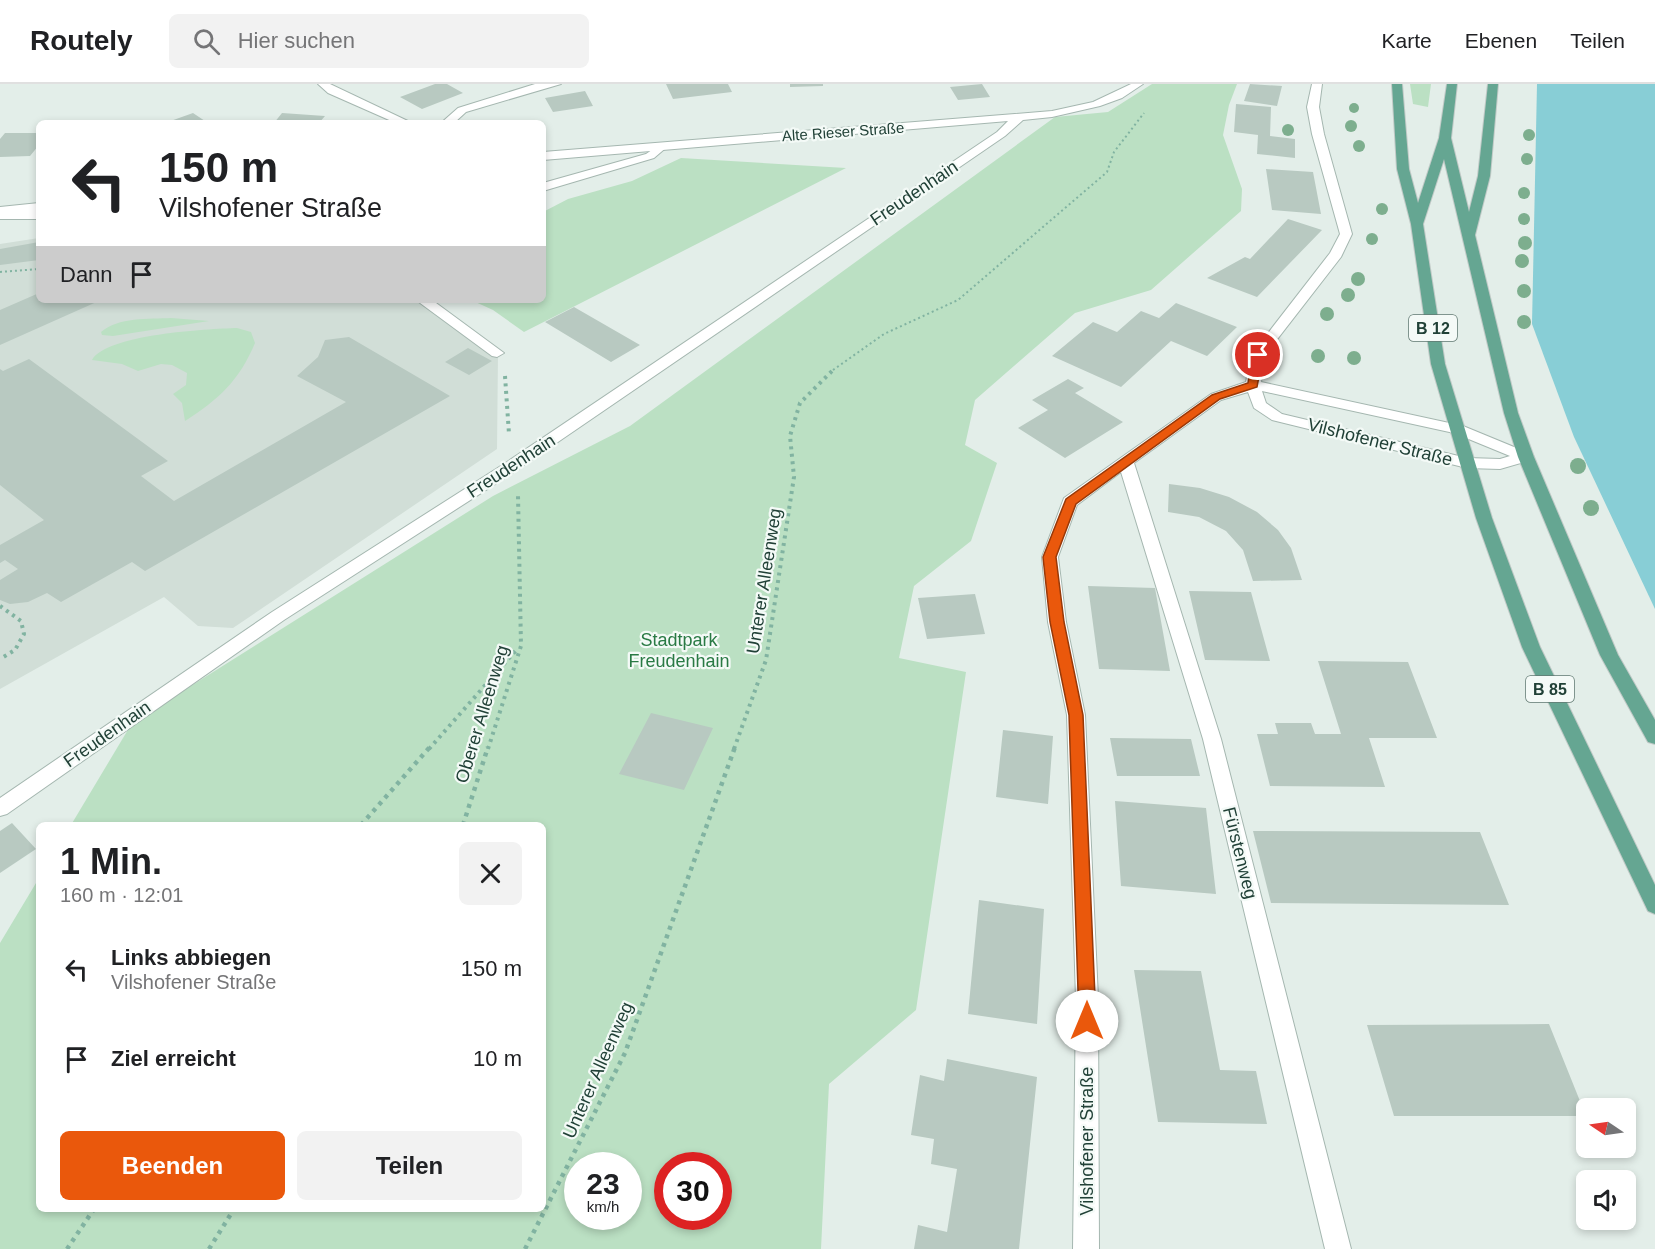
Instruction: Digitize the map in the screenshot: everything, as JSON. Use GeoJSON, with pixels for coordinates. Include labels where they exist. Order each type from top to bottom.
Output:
{"type":"FeatureCollection","features":[{"type":"Feature","properties":{"kind":"main road","name":"B 12"},"geometry":{"type":"LineString","coordinates":[[1397,84],[1403,169],[1417,224],[1438,364],[1467,463]]}},
{"type":"Feature","properties":{"kind":"main road","name":"B 12"},"geometry":{"type":"LineString","coordinates":[[1417,224],[1445,138],[1452,84]]}},
{"type":"Feature","properties":{"kind":"main road","name":"B 12"},"geometry":{"type":"LineString","coordinates":[[1470,234],[1484,177],[1493,84]]}},
{"type":"Feature","properties":{"kind":"main road","name":"B 12"},"geometry":{"type":"LineString","coordinates":[[1445,138],[1455,185],[1470,234],[1511,413],[1526,457]]}},
{"type":"Feature","properties":{"kind":"main road"},"geometry":{"type":"LineString","coordinates":[[1526,457],[1609,655],[1655,737]]}},
{"type":"Feature","properties":{"kind":"main road","name":"B 85"},"geometry":{"type":"LineString","coordinates":[[1467,463],[1484,518],[1531,647],[1655,905]]}},
{"type":"Feature","properties":{"kind":"street"},"geometry":{"type":"LineString","coordinates":[[323,84],[332,91],[399,120]]}},
{"type":"Feature","properties":{"kind":"street"},"geometry":{"type":"LineString","coordinates":[[450,120],[462,110],[536,87],[556,84]]}},
{"type":"Feature","properties":{"kind":"street","name":"Alte Rieser Straße"},"geometry":{"type":"LineString","coordinates":[[546,156],[1019,117],[1077,110],[1115,97],[1138,84]]}},
{"type":"Feature","properties":{"kind":"street"},"geometry":{"type":"LineString","coordinates":[[1253,385],[1258,355],[1336,254],[1346,234],[1318,134],[1314,107],[1317,84]]}},
{"type":"Feature","properties":{"kind":"street","name":"Freudenhain"},"geometry":{"type":"LineString","coordinates":[[0,808],[278,616],[512,466],[1001,134],[1019,117]]}},
{"type":"Feature","properties":{"kind":"street"},"geometry":{"type":"LineString","coordinates":[[546,186],[650,156],[662,146]]}},
{"type":"Feature","properties":{"kind":"street"},"geometry":{"type":"LineString","coordinates":[[0,213],[36,207]]}},
{"type":"Feature","properties":{"kind":"street"},"geometry":{"type":"LineString","coordinates":[[0,213],[36,215]]}},
{"type":"Feature","properties":{"kind":"street"},"geometry":{"type":"LineString","coordinates":[[427,303],[497,353]]}},
{"type":"Feature","properties":{"kind":"street","name":"Vilshofener Straße"},"geometry":{"type":"LineString","coordinates":[[1253,385],[1259,405],[1277,417],[1467,463],[1500,464],[1526,457]]}},
{"type":"Feature","properties":{"kind":"street","name":"Vilshofener Straße"},"geometry":{"type":"LineString","coordinates":[[1086,1249],[1087,999],[1076,715],[1057,622],[1050,557],[1070,502],[1216,397],[1253,385],[1458,429],[1526,457]]}},
{"type":"Feature","properties":{"kind":"street","name":"Fürstenweg"},"geometry":{"type":"LineString","coordinates":[[1126,462],[1212,739],[1338,1249]]}},
{"type":"Feature","properties":{"kind":"path","name":"Unterer Alleenweg"},"geometry":{"type":"LineString","coordinates":[[546,1208],[625,1053],[766,660],[794,477],[790,436],[800,403],[837,366],[884,334],[958,300],[1002,264],[1107,172],[1114,152],[1146,109]]}},
{"type":"Feature","properties":{"kind":"path"},"geometry":{"type":"LineString","coordinates":[[0,272],[36,269]]}},
{"type":"Feature","properties":{"kind":"path","name":"Oberer Alleenweg"},"geometry":{"type":"LineString","coordinates":[[464,822],[521,646],[518,496],[512,466],[505,373],[497,353]]}},
{"type":"Feature","properties":{"kind":"path"},"geometry":{"type":"LineString","coordinates":[[0,606],[21,621],[24,634],[15,650],[0,659]]}},
{"type":"Feature","properties":{"kind":"path"},"geometry":{"type":"LineString","coordinates":[[364,822],[521,646]]}},
{"type":"Feature","properties":{"kind":"path"},"geometry":{"type":"LineString","coordinates":[[67,1249],[92,1212]]}},
{"type":"Feature","properties":{"kind":"path"},"geometry":{"type":"LineString","coordinates":[[209,1249],[232,1212]]}},
{"type":"Feature","properties":{"kind":"path","name":"Unterer Alleenweg"},"geometry":{"type":"LineString","coordinates":[[525,1249],[544,1212]]}},
{"type":"Feature","properties":{"kind":"shaded area"},"geometry":{"type":"Polygon","coordinates":[[[36,238],[36,303],[426,303],[498,354],[497,449],[233,628],[198,626],[164,597],[0,689],[0,244],[36,238]]]}},
{"type":"Feature","properties":{"kind":"green space","name":"Stadtpark Freudenhain"},"geometry":{"type":"Polygon","coordinates":[[[1152,84],[1237,84],[1229,105],[1223,135],[1242,189],[1241,211],[1151,290],[1075,313],[975,400],[965,445],[997,463],[971,541],[914,586],[899,658],[966,672],[916,1010],[829,1084],[821,1249],[0,1249],[0,943],[36,883],[36,1212],[546,1212],[546,822],[73,822],[132,723],[493,496],[630,426],[1055,117],[1108,112],[1152,84]]]}},
{"type":"Feature","properties":{"kind":"green space"},"geometry":{"type":"Polygon","coordinates":[[[1410,84],[1431,84],[1428,107],[1413,104],[1410,84]]]}},
{"type":"Feature","properties":{"kind":"green space"},"geometry":{"type":"Polygon","coordinates":[[[681,158],[846,168],[524,332],[493,310],[478,303],[546,303],[546,210],[568,199],[632,181],[681,158]]]}},
{"type":"Feature","properties":{"kind":"green space"},"geometry":{"type":"Polygon","coordinates":[[[171,318],[209,321],[113,336],[102,335],[101,332],[125,321],[171,318]]]}},
{"type":"Feature","properties":{"kind":"green space"},"geometry":{"type":"Polygon","coordinates":[[[237,328],[251,332],[255,343],[249,356],[227,388],[185,421],[182,403],[173,394],[186,385],[187,373],[172,365],[161,364],[138,371],[122,364],[92,360],[101,351],[137,339],[182,332],[237,328]]]}},
{"type":"Feature","properties":{"kind":"water"},"geometry":{"type":"Polygon","coordinates":[[[1537,84],[1655,84],[1655,609],[1574,437],[1532,324],[1537,84]]]}},
{"type":"Feature","properties":{"kind":"building"},"geometry":{"type":"Polygon","coordinates":[[[435,84],[447,84],[463,93],[422,109],[400,97],[435,84]]]}},
{"type":"Feature","properties":{"kind":"building"},"geometry":{"type":"Polygon","coordinates":[[[666,84],[728,84],[732,92],[673,99],[666,84]]]}},
{"type":"Feature","properties":{"kind":"building"},"geometry":{"type":"Polygon","coordinates":[[[790,84],[823,84],[823,86],[790,87],[790,84]]]}},
{"type":"Feature","properties":{"kind":"building"},"geometry":{"type":"Polygon","coordinates":[[[982,84],[990,97],[958,100],[950,87],[982,84]]]}},
{"type":"Feature","properties":{"kind":"building"},"geometry":{"type":"Polygon","coordinates":[[[1250,84],[1282,86],[1277,106],[1244,101],[1250,84]]]}},
{"type":"Feature","properties":{"kind":"building"},"geometry":{"type":"Polygon","coordinates":[[[585,91],[593,106],[553,112],[545,98],[585,91]]]}},
{"type":"Feature","properties":{"kind":"building"},"geometry":{"type":"Polygon","coordinates":[[[1236,104],[1271,107],[1270,136],[1295,139],[1295,158],[1257,154],[1258,135],[1234,132],[1236,104]]]}},
{"type":"Feature","properties":{"kind":"building"},"geometry":{"type":"Polygon","coordinates":[[[193,113],[204,120],[173,120],[193,113]]]}},
{"type":"Feature","properties":{"kind":"building"},"geometry":{"type":"Polygon","coordinates":[[[282,113],[325,116],[322,120],[276,120],[282,113]]]}},
{"type":"Feature","properties":{"kind":"building"},"geometry":{"type":"Polygon","coordinates":[[[5,133],[36,133],[36,149],[30,156],[0,157],[0,139],[5,133]]]}},
{"type":"Feature","properties":{"kind":"building"},"geometry":{"type":"Polygon","coordinates":[[[1266,169],[1313,172],[1321,214],[1272,210],[1266,169]]]}},
{"type":"Feature","properties":{"kind":"building"},"geometry":{"type":"Polygon","coordinates":[[[1288,219],[1322,230],[1257,297],[1207,278],[1245,257],[1250,259],[1288,219]]]}},
{"type":"Feature","properties":{"kind":"building"},"geometry":{"type":"Polygon","coordinates":[[[36,243],[36,260],[0,265],[0,249],[36,243]]]}},
{"type":"Feature","properties":{"kind":"building"},"geometry":{"type":"Polygon","coordinates":[[[36,294],[36,303],[94,303],[0,345],[0,310],[36,294]]]}},
{"type":"Feature","properties":{"kind":"building"},"geometry":{"type":"Polygon","coordinates":[[[1176,303],[1237,327],[1207,356],[1171,341],[1121,387],[1052,356],[1093,322],[1117,332],[1141,311],[1159,318],[1176,303]]]}},
{"type":"Feature","properties":{"kind":"building"},"geometry":{"type":"Polygon","coordinates":[[[574,307],[640,345],[611,362],[545,322],[574,307]]]}},
{"type":"Feature","properties":{"kind":"building"},"geometry":{"type":"Polygon","coordinates":[[[349,337],[450,396],[145,571],[132,562],[61,602],[47,593],[28,602],[10,604],[0,600],[0,580],[18,569],[5,560],[0,563],[0,545],[44,520],[0,485],[0,369],[3,371],[29,359],[168,461],[141,476],[174,501],[346,402],[297,376],[318,357],[325,340],[349,337]]]}},
{"type":"Feature","properties":{"kind":"building"},"geometry":{"type":"Polygon","coordinates":[[[468,348],[492,361],[469,375],[445,362],[468,348]]]}},
{"type":"Feature","properties":{"kind":"building"},"geometry":{"type":"Polygon","coordinates":[[[1068,379],[1084,388],[1075,393],[1123,422],[1065,458],[1018,428],[1048,410],[1032,400],[1068,379]]]}},
{"type":"Feature","properties":{"kind":"building"},"geometry":{"type":"Polygon","coordinates":[[[1169,484],[1200,488],[1229,497],[1257,512],[1278,530],[1291,548],[1302,580],[1253,581],[1243,550],[1226,531],[1199,517],[1168,512],[1169,484]]]}},
{"type":"Feature","properties":{"kind":"building"},"geometry":{"type":"Polygon","coordinates":[[[1088,586],[1155,588],[1170,671],[1099,669],[1088,586]]]}},
{"type":"Feature","properties":{"kind":"building"},"geometry":{"type":"Polygon","coordinates":[[[1189,591],[1251,592],[1270,661],[1205,660],[1189,591]]]}},
{"type":"Feature","properties":{"kind":"building"},"geometry":{"type":"Polygon","coordinates":[[[975,594],[985,634],[927,639],[918,598],[975,594]]]}},
{"type":"Feature","properties":{"kind":"building"},"geometry":{"type":"Polygon","coordinates":[[[1318,661],[1408,662],[1437,738],[1369,738],[1385,787],[1270,786],[1257,734],[1278,734],[1275,723],[1311,723],[1315,734],[1341,734],[1318,661]]]}},
{"type":"Feature","properties":{"kind":"building"},"geometry":{"type":"Polygon","coordinates":[[[651,713],[713,728],[684,790],[619,774],[651,713]]]}},
{"type":"Feature","properties":{"kind":"building"},"geometry":{"type":"Polygon","coordinates":[[[1003,730],[1053,736],[1048,804],[996,797],[1003,730]]]}},
{"type":"Feature","properties":{"kind":"building"},"geometry":{"type":"Polygon","coordinates":[[[1110,738],[1191,739],[1200,776],[1117,776],[1110,738]]]}},
{"type":"Feature","properties":{"kind":"building"},"geometry":{"type":"Polygon","coordinates":[[[1115,801],[1206,808],[1216,894],[1121,886],[1115,801]]]}},
{"type":"Feature","properties":{"kind":"building"},"geometry":{"type":"Polygon","coordinates":[[[12,823],[36,849],[0,873],[0,831],[12,823]]]}},
{"type":"Feature","properties":{"kind":"building"},"geometry":{"type":"Polygon","coordinates":[[[1253,831],[1480,832],[1509,905],[1271,903],[1253,831]]]}},
{"type":"Feature","properties":{"kind":"building"},"geometry":{"type":"Polygon","coordinates":[[[979,900],[1044,909],[1037,1024],[968,1014],[979,900]]]}},
{"type":"Feature","properties":{"kind":"building"},"geometry":{"type":"Polygon","coordinates":[[[1134,970],[1201,971],[1220,1070],[1256,1071],[1267,1124],[1158,1122],[1134,970]]]}},
{"type":"Feature","properties":{"kind":"building"},"geometry":{"type":"Polygon","coordinates":[[[1549,1024],[1579,1098],[1576,1098],[1576,1116],[1394,1116],[1367,1025],[1549,1024]]]}},
{"type":"Feature","properties":{"kind":"building"},"geometry":{"type":"Polygon","coordinates":[[[947,1059],[1037,1077],[1019,1249],[914,1249],[918,1225],[947,1232],[957,1169],[931,1164],[934,1139],[911,1135],[920,1075],[944,1081],[947,1059]]]}},
{"type":"Feature","properties":{"kind":"route"},"geometry":{"type":"LineString","coordinates":[[1087,1021],[1076,715],[1057,622],[1050,557],[1070,502],[1216,397],[1253,385],[1258,355]]}}]}
